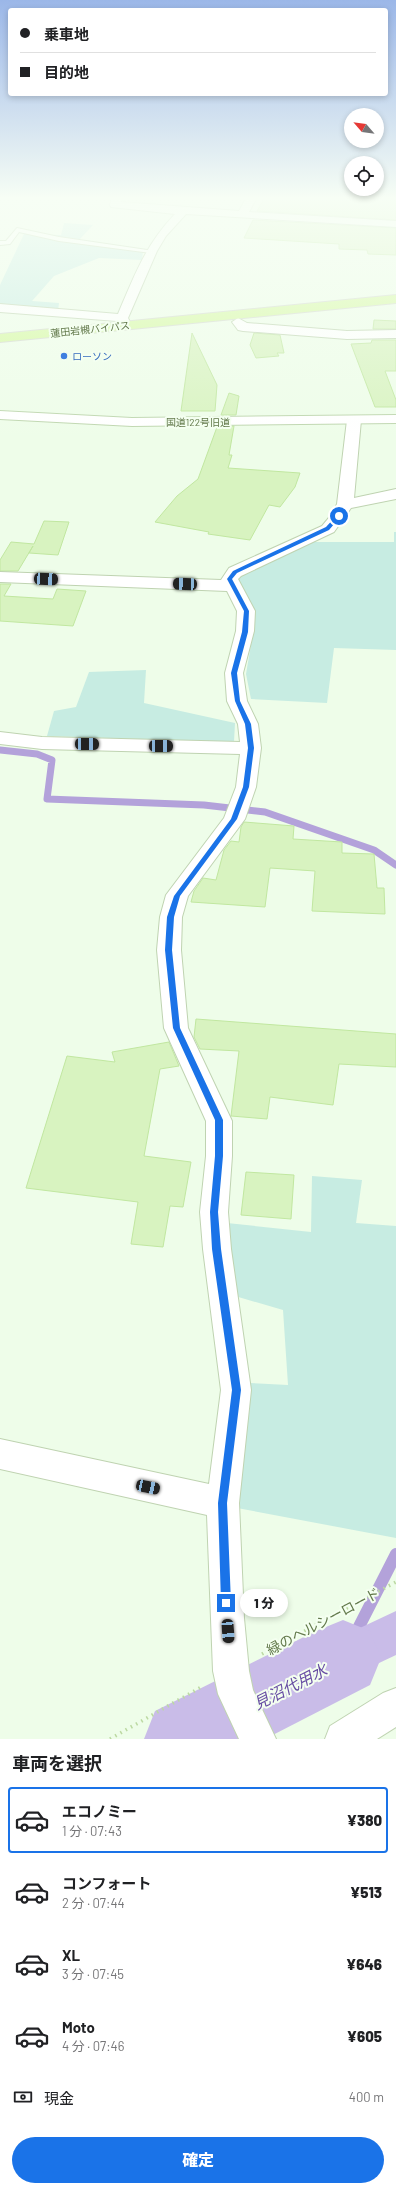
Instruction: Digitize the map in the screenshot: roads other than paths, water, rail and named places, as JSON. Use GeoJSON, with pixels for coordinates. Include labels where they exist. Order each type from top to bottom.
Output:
{"type":"FeatureCollection","features":[{"type":"Feature","properties":{"kind":"highway","name":"蓮田岩槻バイパス"},"geometry":{"type":"LineString","coordinates":[[0,338],[124,322],[396,299]]}},
{"type":"Feature","properties":{"kind":"highway","name":"蓮田岩槻バイパス"},"geometry":{"type":"LineString","coordinates":[[0,345],[396,307]]}},
{"type":"Feature","properties":{"kind":"street"},"geometry":{"type":"LineString","coordinates":[[0,308],[124,322],[141,278]]}},
{"type":"Feature","properties":{"kind":"street"},"geometry":{"type":"LineString","coordinates":[[238,322],[244,327],[331,334],[396,334]]}},
{"type":"Feature","properties":{"kind":"street","name":"国道122号旧道"},"geometry":{"type":"LineString","coordinates":[[0,415],[132,422],[396,419]]}},
{"type":"Feature","properties":{"kind":"street"},"geometry":{"type":"LineString","coordinates":[[258,1739],[222,1689],[230,1656],[222,1503],[236,1390],[217,1249],[214,1212],[219,1156],[219,1120],[176,1028],[169,950],[171,917],[177,896],[234,819],[246,787],[251,748],[248,724],[237,701],[234,673],[245,632],[246,611],[232,586],[230,579],[235,572],[328,528],[339,516],[345,504],[354,420]]}},
{"type":"Feature","properties":{"kind":"street"},"geometry":{"type":"LineString","coordinates":[[345,504],[396,494]]}},
{"type":"Feature","properties":{"kind":"street"},"geometry":{"type":"LineString","coordinates":[[0,577],[232,586]]}},
{"type":"Feature","properties":{"kind":"street"},"geometry":{"type":"LineString","coordinates":[[0,738],[42,743],[251,748]]}},
{"type":"Feature","properties":{"kind":"street"},"geometry":{"type":"LineString","coordinates":[[0,1454],[222,1503]]}},
{"type":"Feature","properties":{"kind":"street"},"geometry":{"type":"LineString","coordinates":[[343,1739],[396,1706]]}},
{"type":"Feature","properties":{"kind":"waterway"},"geometry":{"type":"LineString","coordinates":[[0,750],[37,754],[52,760],[47,799],[204,805],[265,812],[374,850],[396,865]]}},
{"type":"Feature","properties":{"kind":"waterway"},"geometry":{"type":"LineString","coordinates":[[343,1658],[396,1554]]}},
{"type":"Feature","properties":{"kind":"waterway","name":"見沼代用水"},"geometry":{"type":"LineString","coordinates":[[343,1658],[396,1632]]}},
{"type":"Feature","properties":{"kind":"waterway","name":"見沼代用水"},"geometry":{"type":"LineString","coordinates":[[183,1739],[343,1658]]}},
{"type":"Feature","properties":{"kind":"place","name":"ローソン"},"geometry":{"type":"Point","coordinates":[64,356]}}]}
